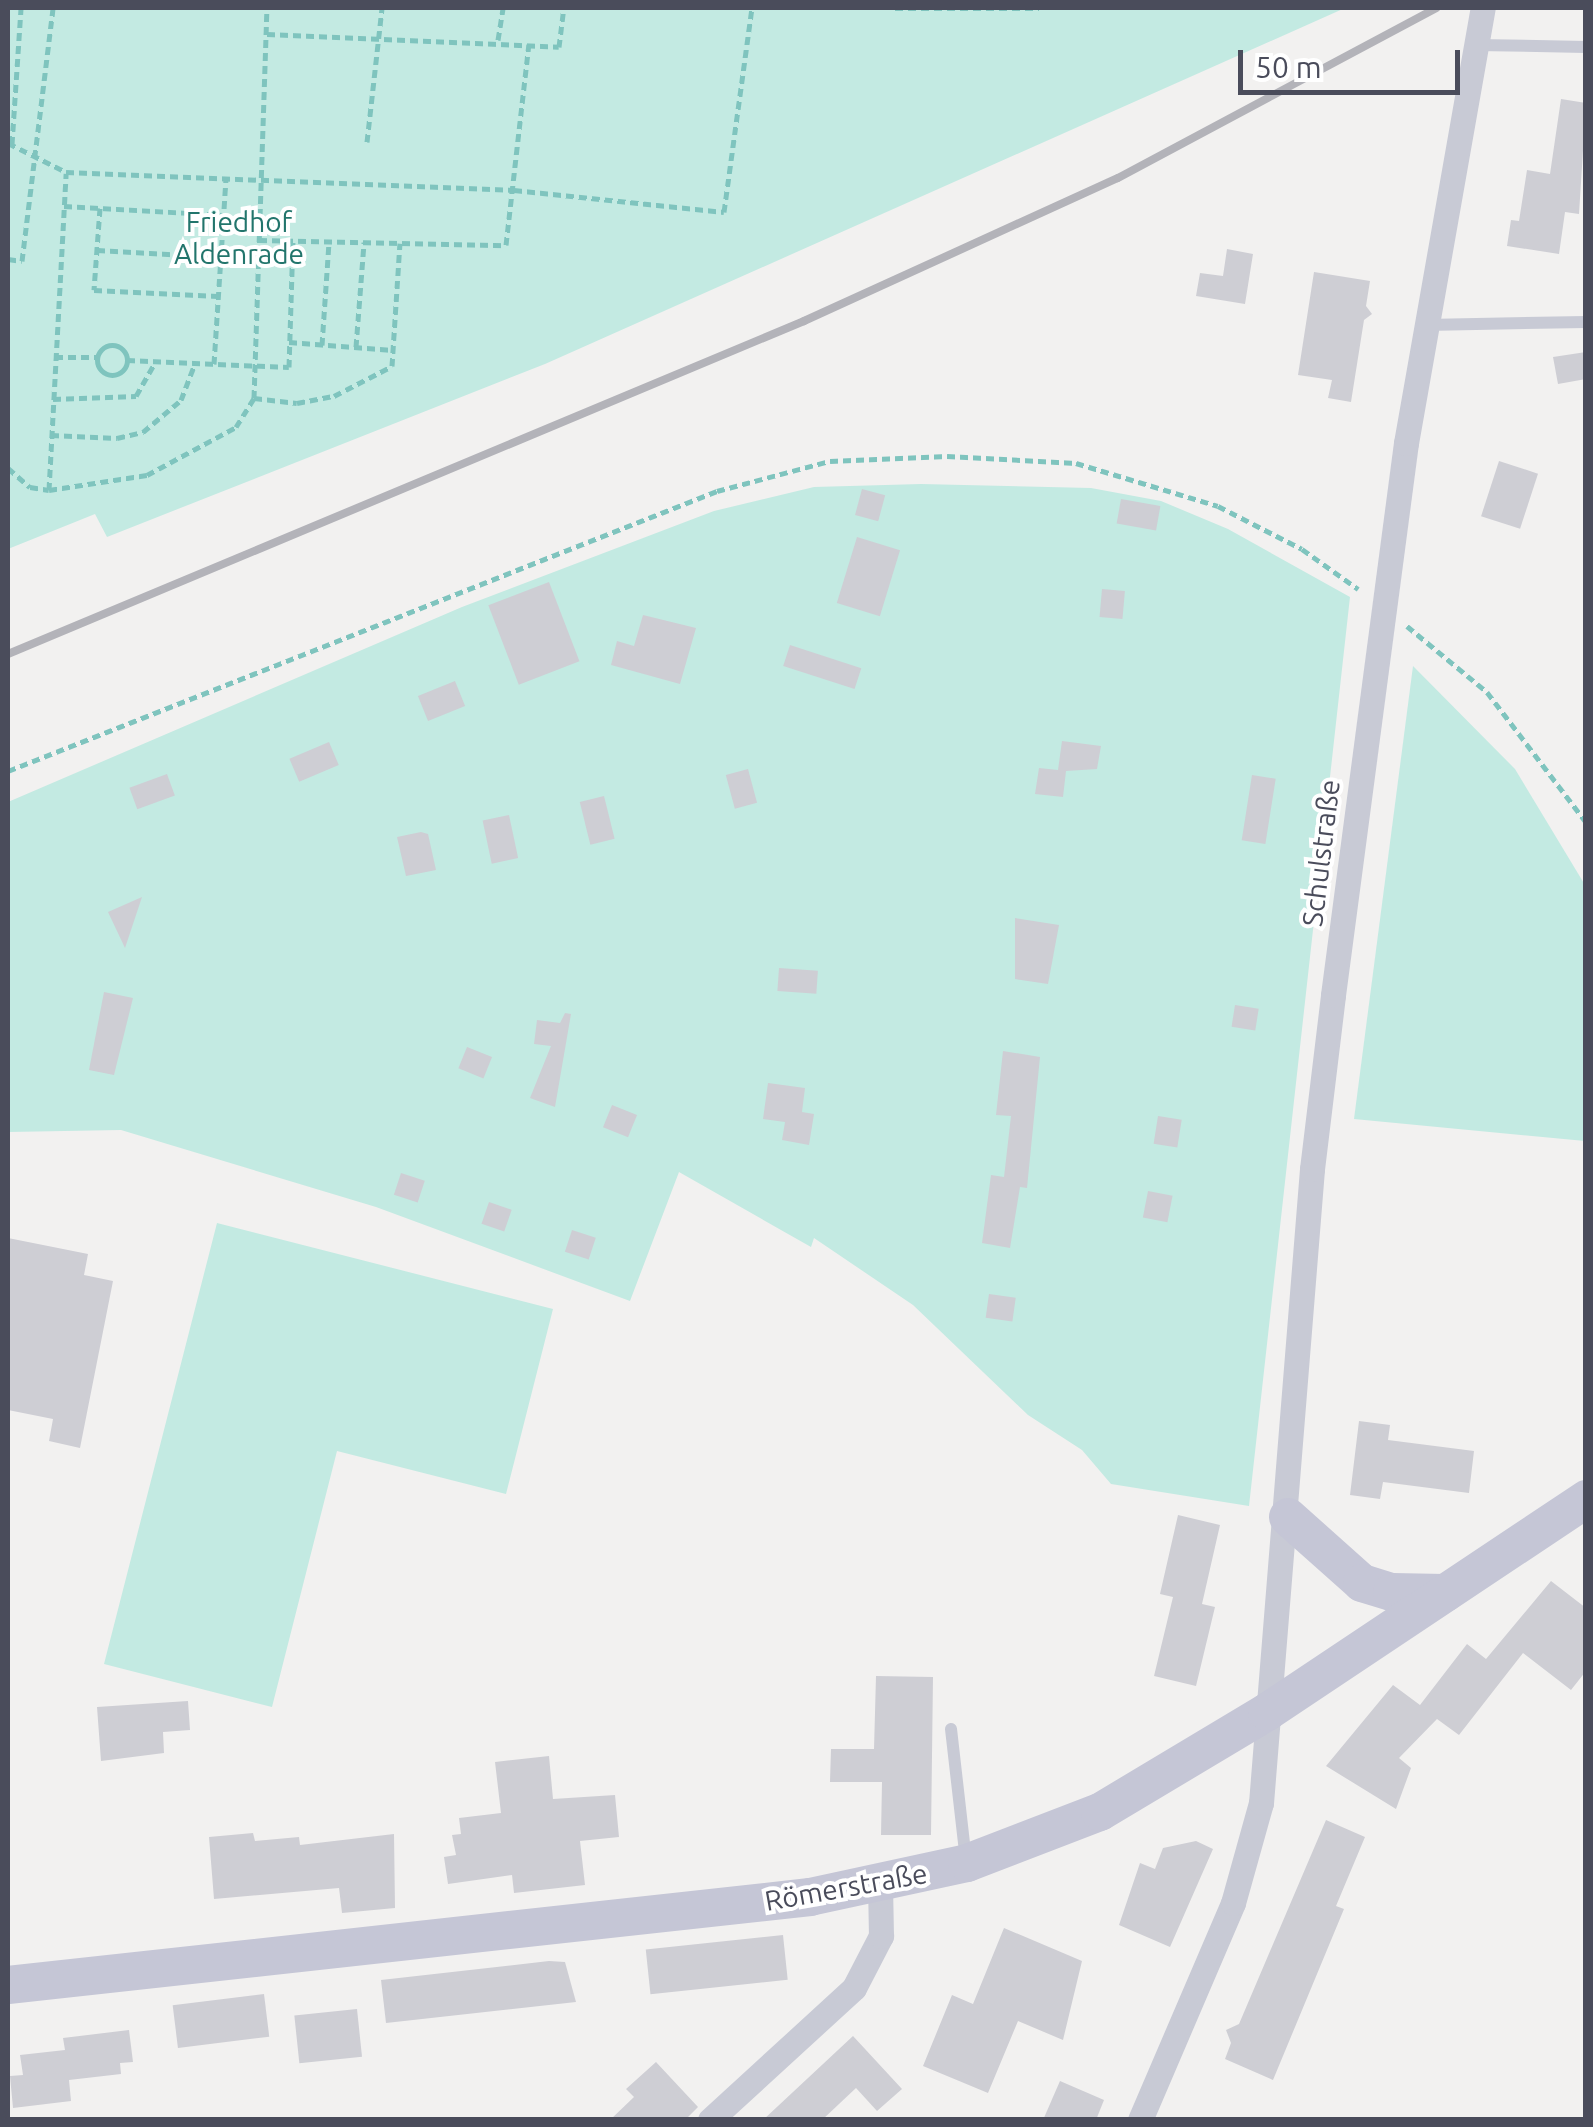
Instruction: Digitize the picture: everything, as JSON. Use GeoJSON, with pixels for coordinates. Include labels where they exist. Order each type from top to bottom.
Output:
{"type":"FeatureCollection","features":[{"type":"Feature","properties":{"kind":"street","name":"Schulstraße"},"geometry":{"type":"LineString","coordinates":[[1140,2120],[1249,1859],[1261,1803],[1288,1517],[1312,1169],[1384,607],[1426,325],[1483,8]]}},
{"type":"Feature","properties":{"kind":"street","name":"Römerstraße"},"geometry":{"type":"LineString","coordinates":[[8,1985],[810,1897],[967,1863],[1100,1812],[1267,1712],[1586,1499]]}},
{"type":"Feature","properties":{"kind":"street"},"geometry":{"type":"LineString","coordinates":[[1288,1517],[1362,1583],[1392,1592],[1446,1593]]}},
{"type":"Feature","properties":{"kind":"street"},"geometry":{"type":"LineString","coordinates":[[710,2120],[854,1988],[881,1936],[880,1884]]}},
{"type":"Feature","properties":{"kind":"lane"},"geometry":{"type":"LineString","coordinates":[[1476,46],[1586,47]]}},
{"type":"Feature","properties":{"kind":"lane"},"geometry":{"type":"LineString","coordinates":[[1426,325],[1586,322]]}},
{"type":"Feature","properties":{"kind":"lane"},"geometry":{"type":"LineString","coordinates":[[952,1729],[967,1863]]}},
{"type":"Feature","properties":{"kind":"path"},"geometry":{"type":"LineString","coordinates":[[21,8],[10,143],[66,172],[514,190],[724,212],[752,8]]}},
{"type":"Feature","properties":{"kind":"path"},"geometry":{"type":"LineString","coordinates":[[8,259],[22,262],[38,157],[53,8]]}},
{"type":"Feature","properties":{"kind":"path"},"geometry":{"type":"LineString","coordinates":[[8,468],[30,487],[93,488],[192,456],[236,428],[254,398],[268,8]]}},
{"type":"Feature","properties":{"kind":"path"},"geometry":{"type":"LineString","coordinates":[[367,142],[382,8]]}},
{"type":"Feature","properties":{"kind":"path"},"geometry":{"type":"LineString","coordinates":[[498,40],[503,8]]}},
{"type":"Feature","properties":{"kind":"path"},"geometry":{"type":"LineString","coordinates":[[266,34],[485,48],[498,40],[559,47],[564,8]]}},
{"type":"Feature","properties":{"kind":"path"},"geometry":{"type":"LineString","coordinates":[[895,8],[1039,8]]}},
{"type":"Feature","properties":{"kind":"path"},"geometry":{"type":"LineString","coordinates":[[259,240],[506,245],[529,44]]}},
{"type":"Feature","properties":{"kind":"path"},"geometry":{"type":"LineString","coordinates":[[49,490],[66,172]]}},
{"type":"Feature","properties":{"kind":"path"},"geometry":{"type":"LineString","coordinates":[[214,364],[226,179]]}},
{"type":"Feature","properties":{"kind":"path"},"geometry":{"type":"LineString","coordinates":[[64,206],[224,216]]}},
{"type":"Feature","properties":{"kind":"path"},"geometry":{"type":"LineString","coordinates":[[100,208],[94,290],[218,296]]}},
{"type":"Feature","properties":{"kind":"path"},"geometry":{"type":"LineString","coordinates":[[127,360],[289,368],[293,240]]}},
{"type":"Feature","properties":{"kind":"path"},"geometry":{"type":"LineString","coordinates":[[322,345],[329,241]]}},
{"type":"Feature","properties":{"kind":"path"},"geometry":{"type":"LineString","coordinates":[[356,347],[364,242]]}},
{"type":"Feature","properties":{"kind":"path"},"geometry":{"type":"LineString","coordinates":[[254,398],[297,404],[334,396],[378,378],[392,366],[400,243]]}},
{"type":"Feature","properties":{"kind":"path"},"geometry":{"type":"LineString","coordinates":[[97,250],[221,257]]}},
{"type":"Feature","properties":{"kind":"path"},"geometry":{"type":"LineString","coordinates":[[290,342],[394,350]]}},
{"type":"Feature","properties":{"kind":"path"},"geometry":{"type":"LineString","coordinates":[[55,356],[97,357],[115,344],[127,360]]}},
{"type":"Feature","properties":{"kind":"path"},"geometry":{"type":"LineString","coordinates":[[97,357],[109,374],[123,371],[127,360]]}},
{"type":"Feature","properties":{"kind":"path"},"geometry":{"type":"LineString","coordinates":[[53,399],[136,396],[156,361]]}},
{"type":"Feature","properties":{"kind":"path"},"geometry":{"type":"LineString","coordinates":[[51,435],[116,438],[143,432],[181,400],[195,363]]}},
{"type":"Feature","properties":{"kind":"path"},"geometry":{"type":"LineString","coordinates":[[8,771],[700,498],[830,460],[947,456],[1076,463],[1218,506],[1302,549],[1384,607],[1486,692],[1586,822]]}},
{"type":"Feature","properties":{"kind":"green space","name":"Friedhof Aldenrade"},"geometry":{"type":"Polygon","coordinates":[[[8,8],[1345,8],[545,364],[107,537],[95,514],[8,549],[8,8]]]}},
{"type":"Feature","properties":{"kind":"green space"},"geometry":{"type":"Polygon","coordinates":[[[921,484],[1091,488],[1161,501],[1228,529],[1350,597],[1249,1506],[1111,1484],[1082,1450],[1028,1415],[913,1305],[814,1238],[811,1247],[679,1172],[630,1301],[376,1207],[121,1130],[8,1132],[8,802],[462,607],[714,511],[814,487],[921,484]]]}},
{"type":"Feature","properties":{"kind":"green space"},"geometry":{"type":"Polygon","coordinates":[[[1413,666],[1515,769],[1585,885],[1585,1141],[1354,1119],[1413,666]]]}},
{"type":"Feature","properties":{"kind":"green space"},"geometry":{"type":"Polygon","coordinates":[[[217,1223],[553,1309],[506,1494],[337,1451],[272,1707],[104,1664],[217,1223]]]}},
{"type":"Feature","properties":{"kind":"building"},"geometry":{"type":"Polygon","coordinates":[[[1561,99],[1586,103],[1579,214],[1565,212],[1559,254],[1507,246],[1511,220],[1519,221],[1527,170],[1550,174],[1561,99]]]}},
{"type":"Feature","properties":{"kind":"building"},"geometry":{"type":"Polygon","coordinates":[[[1227,249],[1253,254],[1245,304],[1196,296],[1200,273],[1223,276],[1227,249]]]}},
{"type":"Feature","properties":{"kind":"building"},"geometry":{"type":"Polygon","coordinates":[[[1314,272],[1370,281],[1366,306],[1372,314],[1364,320],[1351,402],[1328,398],[1332,380],[1298,375],[1314,272]]]}},
{"type":"Feature","properties":{"kind":"building"},"geometry":{"type":"Polygon","coordinates":[[[1586,352],[1586,379],[1558,384],[1553,357],[1586,352]]]}},
{"type":"Feature","properties":{"kind":"building"},"geometry":{"type":"Polygon","coordinates":[[[1499,461],[1538,474],[1520,529],[1481,516],[1499,461]]]}},
{"type":"Feature","properties":{"kind":"building"},"geometry":{"type":"Polygon","coordinates":[[[862,489],[885,495],[878,521],[855,515],[862,489]]]}},
{"type":"Feature","properties":{"kind":"building"},"geometry":{"type":"Polygon","coordinates":[[[1121,499],[1160,506],[1156,531],[1117,524],[1121,499]]]}},
{"type":"Feature","properties":{"kind":"building"},"geometry":{"type":"Polygon","coordinates":[[[857,537],[900,550],[880,616],[837,603],[857,537]]]}},
{"type":"Feature","properties":{"kind":"building"},"geometry":{"type":"Polygon","coordinates":[[[549,582],[579,661],[519,685],[488,605],[549,582]]]}},
{"type":"Feature","properties":{"kind":"building"},"geometry":{"type":"Polygon","coordinates":[[[1102,589],[1125,591],[1122,619],[1100,617],[1102,589]]]}},
{"type":"Feature","properties":{"kind":"building"},"geometry":{"type":"Polygon","coordinates":[[[643,615],[696,628],[680,684],[611,665],[617,641],[634,646],[643,615]]]}},
{"type":"Feature","properties":{"kind":"building"},"geometry":{"type":"Polygon","coordinates":[[[790,645],[861,668],[855,689],[783,666],[790,645]]]}},
{"type":"Feature","properties":{"kind":"building"},"geometry":{"type":"Polygon","coordinates":[[[455,681],[465,706],[428,721],[418,696],[455,681]]]}},
{"type":"Feature","properties":{"kind":"building"},"geometry":{"type":"Polygon","coordinates":[[[1062,741],[1101,746],[1097,769],[1066,771],[1063,797],[1035,794],[1039,768],[1058,770],[1062,741]]]}},
{"type":"Feature","properties":{"kind":"building"},"geometry":{"type":"Polygon","coordinates":[[[329,742],[339,765],[299,782],[289,759],[329,742]]]}},
{"type":"Feature","properties":{"kind":"building"},"geometry":{"type":"Polygon","coordinates":[[[748,769],[757,803],[735,809],[726,775],[748,769]]]}},
{"type":"Feature","properties":{"kind":"building"},"geometry":{"type":"Polygon","coordinates":[[[167,774],[175,796],[137,809],[129,788],[167,774]]]}},
{"type":"Feature","properties":{"kind":"building"},"geometry":{"type":"Polygon","coordinates":[[[1252,775],[1276,779],[1265,844],[1242,840],[1252,775]]]}},
{"type":"Feature","properties":{"kind":"building"},"geometry":{"type":"Polygon","coordinates":[[[604,796],[615,839],[590,845],[580,802],[604,796]]]}},
{"type":"Feature","properties":{"kind":"building"},"geometry":{"type":"Polygon","coordinates":[[[509,815],[518,858],[492,864],[483,821],[509,815]]]}},
{"type":"Feature","properties":{"kind":"building"},"geometry":{"type":"Polygon","coordinates":[[[428,834],[436,870],[406,876],[397,837],[428,834]]]}},
{"type":"Feature","properties":{"kind":"building"},"geometry":{"type":"Polygon","coordinates":[[[142,897],[125,948],[108,912],[142,897]]]}},
{"type":"Feature","properties":{"kind":"building"},"geometry":{"type":"Polygon","coordinates":[[[1015,918],[1059,925],[1048,984],[1015,979],[1015,918]]]}},
{"type":"Feature","properties":{"kind":"building"},"geometry":{"type":"Polygon","coordinates":[[[779,968],[818,971],[816,994],[777,991],[779,968]]]}},
{"type":"Feature","properties":{"kind":"building"},"geometry":{"type":"Polygon","coordinates":[[[104,992],[133,998],[114,1075],[89,1070],[104,992]]]}},
{"type":"Feature","properties":{"kind":"building"},"geometry":{"type":"Polygon","coordinates":[[[1235,1005],[1259,1009],[1255,1030],[1232,1027],[1235,1005]]]}},
{"type":"Feature","properties":{"kind":"building"},"geometry":{"type":"Polygon","coordinates":[[[565,1013],[571,1014],[555,1107],[530,1098],[551,1046],[534,1044],[537,1020],[560,1023],[565,1013]]]}},
{"type":"Feature","properties":{"kind":"building"},"geometry":{"type":"Polygon","coordinates":[[[467,1047],[492,1057],[483,1078],[458,1068],[467,1047]]]}},
{"type":"Feature","properties":{"kind":"building"},"geometry":{"type":"Polygon","coordinates":[[[1003,1051],[1040,1057],[1027,1188],[1020,1187],[1010,1248],[982,1243],[991,1175],[1004,1177],[1011,1116],[996,1115],[1003,1051]]]}},
{"type":"Feature","properties":{"kind":"building"},"geometry":{"type":"Polygon","coordinates":[[[768,1083],[805,1088],[802,1112],[814,1114],[809,1145],[782,1140],[785,1122],[763,1119],[768,1083]]]}},
{"type":"Feature","properties":{"kind":"building"},"geometry":{"type":"Polygon","coordinates":[[[612,1105],[637,1115],[628,1137],[603,1127],[612,1105]]]}},
{"type":"Feature","properties":{"kind":"building"},"geometry":{"type":"Polygon","coordinates":[[[1158,1116],[1182,1120],[1177,1147],[1154,1144],[1158,1116]]]}},
{"type":"Feature","properties":{"kind":"building"},"geometry":{"type":"Polygon","coordinates":[[[401,1173],[425,1181],[418,1203],[394,1195],[401,1173]]]}},
{"type":"Feature","properties":{"kind":"building"},"geometry":{"type":"Polygon","coordinates":[[[1148,1191],[1173,1196],[1167,1222],[1143,1218],[1148,1191]]]}},
{"type":"Feature","properties":{"kind":"building"},"geometry":{"type":"Polygon","coordinates":[[[489,1202],[512,1210],[504,1232],[482,1224],[489,1202]]]}},
{"type":"Feature","properties":{"kind":"building"},"geometry":{"type":"Polygon","coordinates":[[[572,1230],[596,1238],[589,1260],[565,1252],[572,1230]]]}},
{"type":"Feature","properties":{"kind":"building"},"geometry":{"type":"Polygon","coordinates":[[[8,1238],[88,1254],[84,1275],[113,1281],[80,1448],[49,1441],[53,1419],[8,1410],[8,1238]]]}},
{"type":"Feature","properties":{"kind":"building"},"geometry":{"type":"Polygon","coordinates":[[[989,1294],[1016,1298],[1012,1322],[986,1318],[989,1294]]]}},
{"type":"Feature","properties":{"kind":"building"},"geometry":{"type":"Polygon","coordinates":[[[1359,1421],[1390,1425],[1388,1440],[1474,1451],[1469,1493],[1383,1482],[1380,1499],[1350,1495],[1359,1421]]]}},
{"type":"Feature","properties":{"kind":"building"},"geometry":{"type":"Polygon","coordinates":[[[1178,1515],[1220,1525],[1202,1604],[1215,1607],[1196,1686],[1154,1676],[1173,1597],[1160,1594],[1178,1515]]]}},
{"type":"Feature","properties":{"kind":"building"},"geometry":{"type":"Polygon","coordinates":[[[1551,1581],[1586,1608],[1586,1671],[1571,1690],[1523,1653],[1459,1735],[1437,1719],[1399,1758],[1411,1768],[1396,1809],[1326,1766],[1393,1685],[1420,1705],[1467,1644],[1486,1659],[1551,1581]]]}},
{"type":"Feature","properties":{"kind":"building"},"geometry":{"type":"Polygon","coordinates":[[[876,1676],[933,1677],[931,1835],[881,1835],[882,1782],[830,1782],[831,1749],[874,1749],[876,1676]]]}},
{"type":"Feature","properties":{"kind":"building"},"geometry":{"type":"Polygon","coordinates":[[[188,1701],[190,1730],[163,1732],[164,1753],[101,1761],[97,1707],[188,1701]]]}},
{"type":"Feature","properties":{"kind":"building"},"geometry":{"type":"Polygon","coordinates":[[[549,1756],[553,1799],[615,1795],[619,1837],[580,1841],[585,1885],[514,1893],[512,1875],[448,1884],[444,1857],[456,1855],[452,1835],[461,1834],[459,1818],[501,1813],[495,1762],[549,1756]]]}},
{"type":"Feature","properties":{"kind":"building"},"geometry":{"type":"Polygon","coordinates":[[[1326,1820],[1365,1837],[1336,1906],[1344,1909],[1273,2080],[1225,2059],[1231,2043],[1226,2030],[1239,2024],[1326,1820]]]}},
{"type":"Feature","properties":{"kind":"building"},"geometry":{"type":"Polygon","coordinates":[[[253,1833],[255,1841],[299,1837],[300,1845],[394,1834],[395,1908],[342,1913],[339,1888],[214,1899],[209,1837],[253,1833]]]}},
{"type":"Feature","properties":{"kind":"building"},"geometry":{"type":"Polygon","coordinates":[[[1196,1841],[1213,1849],[1170,1947],[1119,1925],[1140,1863],[1155,1869],[1163,1848],[1196,1841]]]}},
{"type":"Feature","properties":{"kind":"building"},"geometry":{"type":"Polygon","coordinates":[[[1004,1928],[1082,1961],[1063,2040],[1018,2021],[988,2093],[923,2066],[952,1995],[973,2004],[1004,1928]]]}},
{"type":"Feature","properties":{"kind":"building"},"geometry":{"type":"Polygon","coordinates":[[[783,1935],[788,1980],[650,1994],[646,1949],[783,1935]]]}},
{"type":"Feature","properties":{"kind":"building"},"geometry":{"type":"Polygon","coordinates":[[[565,1962],[576,2002],[386,2023],[381,1980],[565,1962]]]}},
{"type":"Feature","properties":{"kind":"building"},"geometry":{"type":"Polygon","coordinates":[[[264,1994],[269,2037],[178,2048],[173,2005],[264,1994]]]}},
{"type":"Feature","properties":{"kind":"building"},"geometry":{"type":"Polygon","coordinates":[[[357,2009],[362,2057],[299,2063],[294,2016],[357,2009]]]}},
{"type":"Feature","properties":{"kind":"building"},"geometry":{"type":"Polygon","coordinates":[[[129,2030],[133,2062],[120,2063],[121,2074],[69,2080],[71,2101],[13,2108],[10,2076],[23,2075],[20,2055],[65,2050],[63,2038],[129,2030]]]}},
{"type":"Feature","properties":{"kind":"building"},"geometry":{"type":"Polygon","coordinates":[[[853,2036],[902,2089],[877,2111],[856,2088],[822,2120],[763,2120],[853,2036]]]}},
{"type":"Feature","properties":{"kind":"building"},"geometry":{"type":"Polygon","coordinates":[[[656,2062],[698,2107],[685,2120],[610,2120],[634,2097],[626,2089],[656,2062]]]}},
{"type":"Feature","properties":{"kind":"building"},"geometry":{"type":"Polygon","coordinates":[[[1060,2081],[1104,2100],[1096,2120],[1043,2120],[1060,2081]]]}},
{"type":"Feature","properties":{"kind":"railway"},"geometry":{"type":"LineString","coordinates":[[8,654],[804,321],[1118,178],[1437,8]]}}]}
